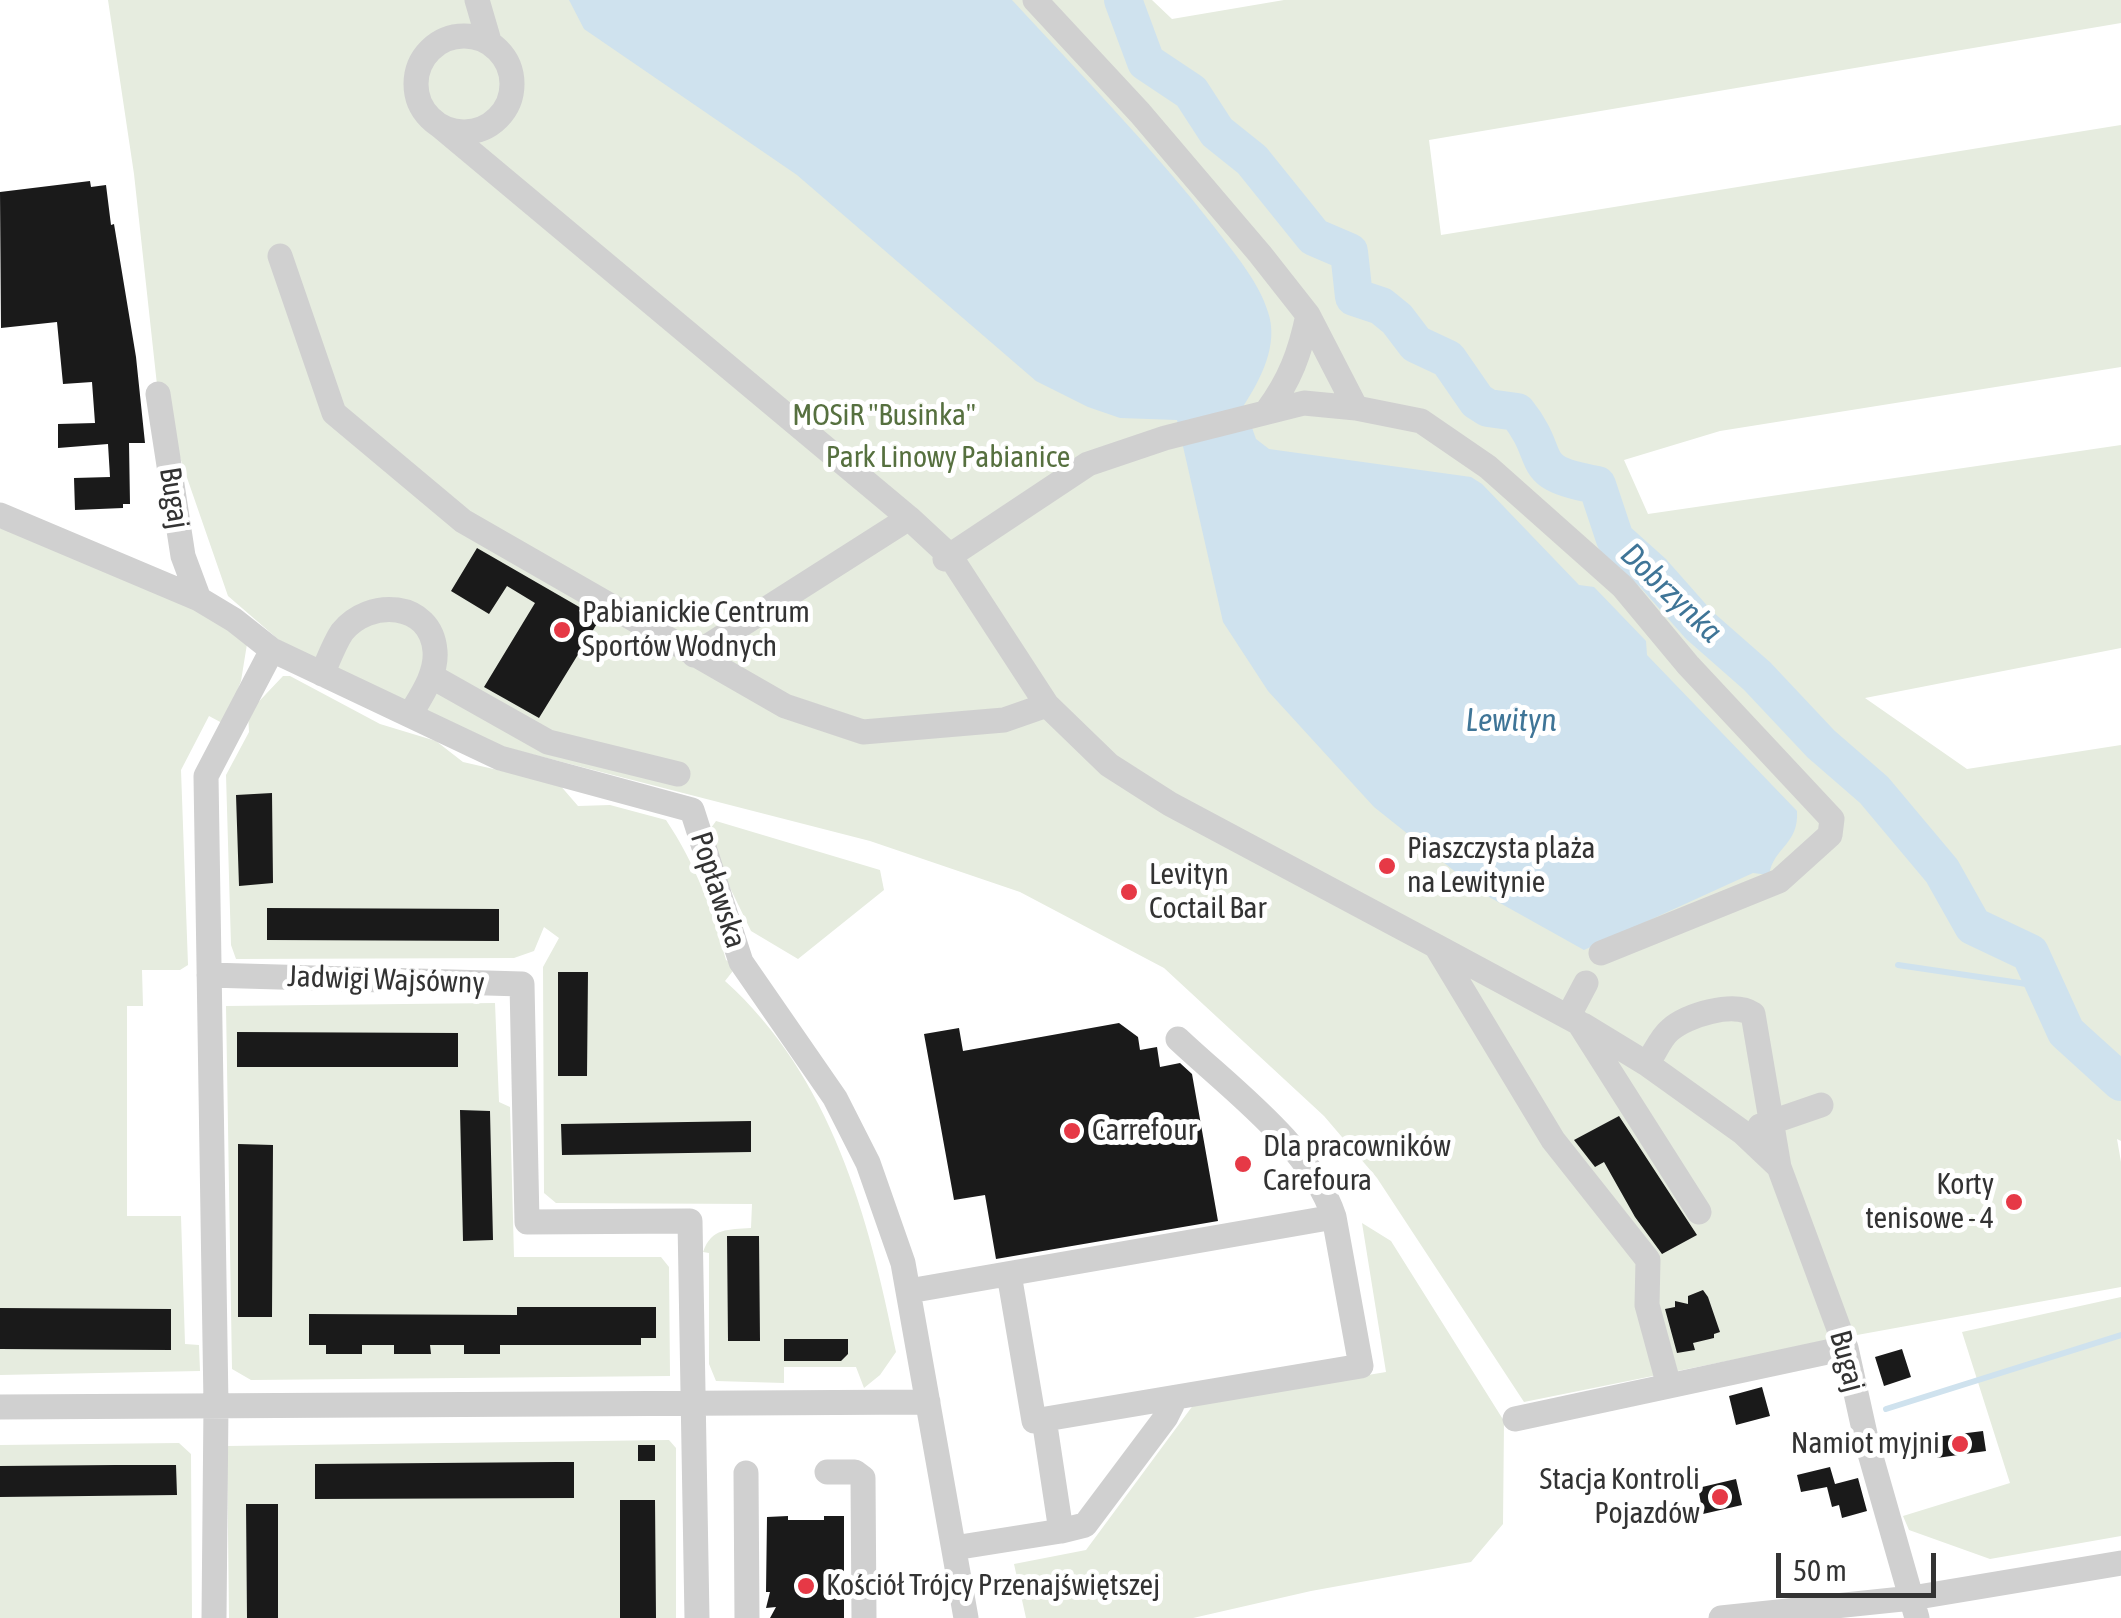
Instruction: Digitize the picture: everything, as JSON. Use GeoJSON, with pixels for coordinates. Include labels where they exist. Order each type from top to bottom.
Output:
{"type":"FeatureCollection","features":[{"type":"Feature","properties":{"kind":"street"},"geometry":{"type":"LineString","coordinates":[[440,126],[470,132],[484,128],[507,108],[512,94],[509,64],[489,42],[477,0]]}},
{"type":"Feature","properties":{"kind":"street"},"geometry":{"type":"LineString","coordinates":[[1034,0],[1140,113],[1260,254],[1308,315],[1356,408]]}},
{"type":"Feature","properties":{"kind":"street"},"geometry":{"type":"LineString","coordinates":[[489,42],[473,36],[456,36],[427,52],[418,67],[416,84],[418,100],[427,115],[909,518],[947,558],[1047,705],[1110,765],[1155,795],[1648,1064],[1742,1132],[1779,1168]]}},
{"type":"Feature","properties":{"kind":"street"},"geometry":{"type":"LineString","coordinates":[[280,256],[334,413],[463,521],[785,706],[863,732],[1004,720],[1047,705]]}},
{"type":"Feature","properties":{"kind":"street"},"geometry":{"type":"LineString","coordinates":[[1260,413],[1284,388],[1298,360],[1308,315]]}},
{"type":"Feature","properties":{"kind":"street","name":"Bugaj"},"geometry":{"type":"LineString","coordinates":[[158,394],[183,556],[199,600]]}},
{"type":"Feature","properties":{"kind":"street"},"geometry":{"type":"LineString","coordinates":[[947,558],[1088,464],[1164,438],[1304,403],[1421,420],[1488,467],[1623,587],[1688,665],[1832,819],[1830,836],[1779,880],[1601,953]]}},
{"type":"Feature","properties":{"kind":"street","name":"Popławska"},"geometry":{"type":"LineString","coordinates":[[0,515],[199,600],[234,620],[272,650],[500,758],[692,810],[741,962],[826,1084],[868,1162],[903,1263],[966,1618]]}},
{"type":"Feature","properties":{"kind":"street"},"geometry":{"type":"LineString","coordinates":[[694,656],[909,518]]}},
{"type":"Feature","properties":{"kind":"street"},"geometry":{"type":"LineString","coordinates":[[322,674],[341,634],[349,626],[370,611],[404,610],[419,619],[431,634],[436,654],[432,676],[410,715]]}},
{"type":"Feature","properties":{"kind":"street"},"geometry":{"type":"LineString","coordinates":[[214,1618],[216,1404],[206,776],[272,650]]}},
{"type":"Feature","properties":{"kind":"street"},"geometry":{"type":"LineString","coordinates":[[432,676],[548,742],[678,774]]}},
{"type":"Feature","properties":{"kind":"street"},"geometry":{"type":"LineString","coordinates":[[1436,946],[1553,1140],[1648,1260],[1647,1305],[1669,1386]]}},
{"type":"Feature","properties":{"kind":"street","name":"Jadwigi Wajsówny"},"geometry":{"type":"LineString","coordinates":[[209,975],[522,984],[527,1222],[690,1222],[693,1403]]}},
{"type":"Feature","properties":{"kind":"street"},"geometry":{"type":"LineString","coordinates":[[1573,1020],[1586,982]]}},
{"type":"Feature","properties":{"kind":"street"},"geometry":{"type":"LineString","coordinates":[[1648,1064],[1669,1030],[1712,1010],[1748,1010],[1754,1014],[1779,1168]]}},
{"type":"Feature","properties":{"kind":"street"},"geometry":{"type":"LineString","coordinates":[[1573,1020],[1698,1212]]}},
{"type":"Feature","properties":{"kind":"street"},"geometry":{"type":"LineString","coordinates":[[1009,1274],[1034,1421],[1360,1366],[1334,1217],[1326,1192],[1310,1168],[1254,1109],[1178,1039]]}},
{"type":"Feature","properties":{"kind":"street"},"geometry":{"type":"LineString","coordinates":[[1742,1132],[1821,1105]]}},
{"type":"Feature","properties":{"kind":"street","name":"Bugaj"},"geometry":{"type":"LineString","coordinates":[[1779,1168],[1846,1348],[1867,1443],[1914,1608]]}},
{"type":"Feature","properties":{"kind":"street"},"geometry":{"type":"LineString","coordinates":[[909,1292],[1334,1217]]}},
{"type":"Feature","properties":{"kind":"street"},"geometry":{"type":"LineString","coordinates":[[1516,1419],[1846,1348]]}},
{"type":"Feature","properties":{"kind":"street"},"geometry":{"type":"LineString","coordinates":[[954,1548],[1085,1526],[1160,1426],[1172,1404],[1171,1398]]}},
{"type":"Feature","properties":{"kind":"street"},"geometry":{"type":"LineString","coordinates":[[0,1408],[928,1402]]}},
{"type":"Feature","properties":{"kind":"street"},"geometry":{"type":"LineString","coordinates":[[693,1403],[697,1618]]}},
{"type":"Feature","properties":{"kind":"street"},"geometry":{"type":"LineString","coordinates":[[1044,1420],[1061,1531]]}},
{"type":"Feature","properties":{"kind":"street"},"geometry":{"type":"LineString","coordinates":[[827,1472],[856,1472],[863,1478],[864,1618]]}},
{"type":"Feature","properties":{"kind":"street"},"geometry":{"type":"LineString","coordinates":[[746,1473],[748,1618]]}},
{"type":"Feature","properties":{"kind":"street"},"geometry":{"type":"LineString","coordinates":[[1721,1618],[1914,1608],[2121,1564]]}},
{"type":"Feature","properties":{"kind":"green space","name":"MOSiR \"Businka\""},"geometry":{"type":"Polygon","coordinates":[[[108,0],[1152,0],[1172,19],[1284,0],[2121,0],[2121,23],[1429,140],[1441,235],[2121,125],[2121,367],[1720,431],[1624,460],[1648,514],[2121,445],[2121,648],[1865,698],[1967,769],[2121,745],[2121,1141],[2117,1139],[2121,1162],[2121,1287],[1524,1402],[1377,1178],[1324,1116],[1164,968],[1020,892],[870,841],[500,746],[301,659],[228,596],[158,394],[134,174],[108,0]]]}},
{"type":"Feature","properties":{"kind":"green space"},"geometry":{"type":"Polygon","coordinates":[[[0,528],[190,603],[247,644],[241,681],[224,724],[209,716],[181,770],[188,965],[180,970],[142,970],[143,1006],[127,1006],[127,1216],[181,1216],[185,1344],[199,1345],[200,1371],[0,1375],[0,528]]]}},
{"type":"Feature","properties":{"kind":"green space"},"geometry":{"type":"Polygon","coordinates":[[[283,676],[290,676],[380,724],[436,741],[463,762],[559,784],[578,806],[610,805],[666,820],[702,888],[726,960],[736,967],[725,981],[762,1019],[793,1060],[840,1152],[873,1250],[896,1352],[880,1375],[864,1388],[856,1367],[784,1367],[784,1383],[716,1381],[709,1364],[709,1253],[703,1252],[716,1234],[751,1228],[752,1204],[556,1203],[544,1193],[543,967],[559,938],[544,927],[534,951],[514,958],[236,959],[231,945],[226,775],[249,732],[248,713],[283,676]]]}},
{"type":"Feature","properties":{"kind":"green space"},"geometry":{"type":"Polygon","coordinates":[[[716,821],[880,870],[884,890],[798,959],[751,931],[718,863],[711,828],[716,821]]]}},
{"type":"Feature","properties":{"kind":"green space"},"geometry":{"type":"Polygon","coordinates":[[[495,1003],[499,1102],[510,1107],[514,1257],[661,1257],[669,1267],[670,1376],[251,1380],[232,1369],[226,1006],[495,1003]]]}},
{"type":"Feature","properties":{"kind":"green space"},"geometry":{"type":"Polygon","coordinates":[[[1362,1223],[1391,1241],[1504,1421],[1503,1524],[1471,1562],[1311,1591],[1193,1618],[1026,1618],[1014,1564],[1086,1550],[1194,1404],[1386,1372],[1362,1223]]]}},
{"type":"Feature","properties":{"kind":"green space"},"geometry":{"type":"Polygon","coordinates":[[[2121,1297],[2121,1536],[1990,1559],[1909,1530],[1903,1516],[2010,1483],[1962,1332],[2121,1297]]]}},
{"type":"Feature","properties":{"kind":"green space"},"geometry":{"type":"Polygon","coordinates":[[[669,1440],[676,1448],[676,1618],[229,1618],[227,1446],[669,1440]]]}},
{"type":"Feature","properties":{"kind":"green space"},"geometry":{"type":"Polygon","coordinates":[[[179,1443],[191,1454],[192,1618],[0,1618],[0,1445],[179,1443]]]}},
{"type":"Feature","properties":{"kind":"water","name":"Lewityn"},"geometry":{"type":"Polygon","coordinates":[[[569,0],[1012,0],[1167,169],[1259,290],[1268,312],[1271,336],[1262,373],[1244,405],[1256,439],[1269,449],[1471,477],[1482,484],[1579,585],[1594,587],[1646,641],[1647,655],[1797,811],[1794,831],[1769,875],[1753,873],[1584,950],[1482,893],[1374,807],[1268,691],[1223,622],[1177,420],[1120,418],[1036,381],[797,175],[584,29],[569,0]]]}},
{"type":"Feature","properties":{"kind":"building"},"geometry":{"type":"Polygon","coordinates":[[[90,181],[91,187],[106,185],[136,357],[145,443],[129,443],[130,504],[123,504],[123,508],[75,510],[74,478],[110,477],[108,444],[58,448],[58,424],[95,423],[92,382],[63,384],[57,322],[1,328],[0,192],[90,181]]]}},
{"type":"Feature","properties":{"kind":"building","name":"Pabianickie Centrum Sportów Wodnych"},"geometry":{"type":"Polygon","coordinates":[[[477,548],[581,608],[579,611],[598,622],[539,718],[484,687],[535,603],[507,586],[489,614],[451,591],[477,548]]]}},
{"type":"Feature","properties":{"kind":"building"},"geometry":{"type":"Polygon","coordinates":[[[272,793],[273,883],[239,886],[236,795],[272,793]]]}},
{"type":"Feature","properties":{"kind":"building"},"geometry":{"type":"Polygon","coordinates":[[[267,908],[499,909],[499,941],[267,940],[267,908]]]}},
{"type":"Feature","properties":{"kind":"building"},"geometry":{"type":"Polygon","coordinates":[[[558,972],[588,972],[587,1076],[558,1076],[558,972]]]}},
{"type":"Feature","properties":{"kind":"building","name":"Carrefour"},"geometry":{"type":"Polygon","coordinates":[[[1119,1023],[1138,1037],[1140,1050],[1157,1047],[1160,1067],[1180,1063],[1192,1074],[1218,1221],[996,1259],[985,1195],[954,1200],[924,1034],[959,1028],[963,1051],[1119,1023]]]}},
{"type":"Feature","properties":{"kind":"building"},"geometry":{"type":"Polygon","coordinates":[[[237,1032],[458,1033],[458,1067],[237,1067],[237,1032]]]}},
{"type":"Feature","properties":{"kind":"building"},"geometry":{"type":"Polygon","coordinates":[[[460,1110],[490,1111],[493,1240],[463,1241],[460,1110]]]}},
{"type":"Feature","properties":{"kind":"building"},"geometry":{"type":"Polygon","coordinates":[[[1619,1116],[1697,1235],[1662,1254],[1635,1217],[1604,1162],[1595,1167],[1574,1140],[1619,1116]]]}},
{"type":"Feature","properties":{"kind":"building"},"geometry":{"type":"Polygon","coordinates":[[[751,1121],[751,1152],[562,1155],[561,1124],[751,1121]]]}},
{"type":"Feature","properties":{"kind":"building"},"geometry":{"type":"Polygon","coordinates":[[[238,1144],[273,1145],[272,1317],[238,1317],[238,1144]]]}},
{"type":"Feature","properties":{"kind":"building"},"geometry":{"type":"Polygon","coordinates":[[[727,1236],[759,1236],[760,1341],[728,1341],[727,1236]]]}},
{"type":"Feature","properties":{"kind":"building"},"geometry":{"type":"Polygon","coordinates":[[[1703,1290],[1720,1332],[1714,1338],[1693,1343],[1695,1350],[1677,1353],[1665,1309],[1675,1307],[1675,1301],[1688,1304],[1688,1296],[1703,1290]]]}},
{"type":"Feature","properties":{"kind":"building"},"geometry":{"type":"Polygon","coordinates":[[[517,1307],[656,1307],[656,1338],[641,1338],[641,1345],[500,1345],[500,1354],[464,1354],[464,1345],[430,1345],[431,1354],[394,1354],[394,1345],[362,1345],[362,1354],[326,1354],[326,1345],[309,1345],[309,1314],[517,1315],[517,1307]]]}},
{"type":"Feature","properties":{"kind":"building"},"geometry":{"type":"Polygon","coordinates":[[[0,1308],[171,1309],[171,1350],[0,1349],[0,1308]]]}},
{"type":"Feature","properties":{"kind":"building"},"geometry":{"type":"Polygon","coordinates":[[[784,1339],[848,1339],[848,1354],[841,1361],[784,1361],[784,1339]]]}},
{"type":"Feature","properties":{"kind":"building"},"geometry":{"type":"Polygon","coordinates":[[[1902,1349],[1911,1377],[1884,1386],[1875,1357],[1902,1349]]]}},
{"type":"Feature","properties":{"kind":"building"},"geometry":{"type":"Polygon","coordinates":[[[1762,1387],[1770,1416],[1736,1425],[1729,1396],[1762,1387]]]}},
{"type":"Feature","properties":{"kind":"building","name":"Namiot myjni"},"geometry":{"type":"Polygon","coordinates":[[[1983,1431],[1986,1451],[1937,1458],[1935,1437],[1983,1431]]]}},
{"type":"Feature","properties":{"kind":"building"},"geometry":{"type":"Polygon","coordinates":[[[638,1445],[655,1445],[655,1461],[638,1461],[638,1445]]]}},
{"type":"Feature","properties":{"kind":"building"},"geometry":{"type":"Polygon","coordinates":[[[574,1462],[574,1498],[315,1499],[315,1464],[574,1462]]]}},
{"type":"Feature","properties":{"kind":"building"},"geometry":{"type":"Polygon","coordinates":[[[176,1465],[177,1495],[0,1497],[0,1466],[176,1465]]]}},
{"type":"Feature","properties":{"kind":"building"},"geometry":{"type":"Polygon","coordinates":[[[1830,1467],[1835,1484],[1858,1478],[1867,1511],[1842,1518],[1839,1505],[1832,1507],[1827,1487],[1801,1492],[1797,1475],[1830,1467]]]}},
{"type":"Feature","properties":{"kind":"building","name":"Stacja Kontroli Pojazdów"},"geometry":{"type":"Polygon","coordinates":[[[1736,1479],[1742,1505],[1703,1514],[1698,1488],[1736,1479]]]}},
{"type":"Feature","properties":{"kind":"building"},"geometry":{"type":"Polygon","coordinates":[[[620,1500],[655,1500],[656,1618],[620,1618],[620,1500]]]}},
{"type":"Feature","properties":{"kind":"building"},"geometry":{"type":"Polygon","coordinates":[[[246,1504],[278,1504],[278,1618],[247,1618],[246,1504]]]}},
{"type":"Feature","properties":{"kind":"building"},"geometry":{"type":"Polygon","coordinates":[[[788,1516],[788,1520],[824,1520],[824,1516],[844,1516],[844,1618],[770,1618],[776,1607],[766,1608],[770,1592],[766,1592],[767,1517],[788,1516]]]}},
{"type":"Feature","properties":{"kind":"waterway","name":"Dobrzynka"},"geometry":{"type":"LineString","coordinates":[[1123,0],[1146,62],[1191,92],[1217,132],[1252,160],[1314,237],[1349,252],[1354,297],[1381,306],[1416,344],[1448,359],[1477,401],[1488,408],[1517,412],[1549,469],[1597,485],[1615,539],[1653,573],[1699,625],[1757,676],[1821,744],[1874,790],[1942,871],[1973,926],[2030,953],[2066,1032],[2121,1082]]}},
{"type":"Feature","properties":{"kind":"waterway"},"geometry":{"type":"LineString","coordinates":[[1898,965],[2047,987]]}},
{"type":"Feature","properties":{"kind":"waterway"},"geometry":{"type":"LineString","coordinates":[[1886,1409],[2121,1335]]}},
{"type":"Feature","properties":{"kind":"place","name":"Pabianickie Centrum Sportów Wodnych"},"geometry":{"type":"Point","coordinates":[562,630]}},
{"type":"Feature","properties":{"kind":"place","name":"Piaszczysta plaża na Lewitynie"},"geometry":{"type":"Point","coordinates":[1387,866]}},
{"type":"Feature","properties":{"kind":"place","name":"Levityn Coctail Bar"},"geometry":{"type":"Point","coordinates":[1129,892]}},
{"type":"Feature","properties":{"kind":"place","name":"Carrefour"},"geometry":{"type":"Point","coordinates":[1072,1131]}},
{"type":"Feature","properties":{"kind":"place","name":"Dla pracowników Carefoura"},"geometry":{"type":"Point","coordinates":[1243,1164]}},
{"type":"Feature","properties":{"kind":"place","name":"Korty tenisowe - 4"},"geometry":{"type":"Point","coordinates":[2014,1202]}},
{"type":"Feature","properties":{"kind":"place","name":"Namiot myjni"},"geometry":{"type":"Point","coordinates":[1960,1444]}},
{"type":"Feature","properties":{"kind":"place","name":"Stacja Kontroli Pojazdów"},"geometry":{"type":"Point","coordinates":[1720,1497]}},
{"type":"Feature","properties":{"kind":"place","name":"Kościół Trójcy Przenajświętszej"},"geometry":{"type":"Point","coordinates":[806,1586]}},
{"type":"Feature","properties":{"kind":"park label","name":"Park Linowy Pabianice"},"geometry":{"type":"Point","coordinates":[948,458]}}]}
